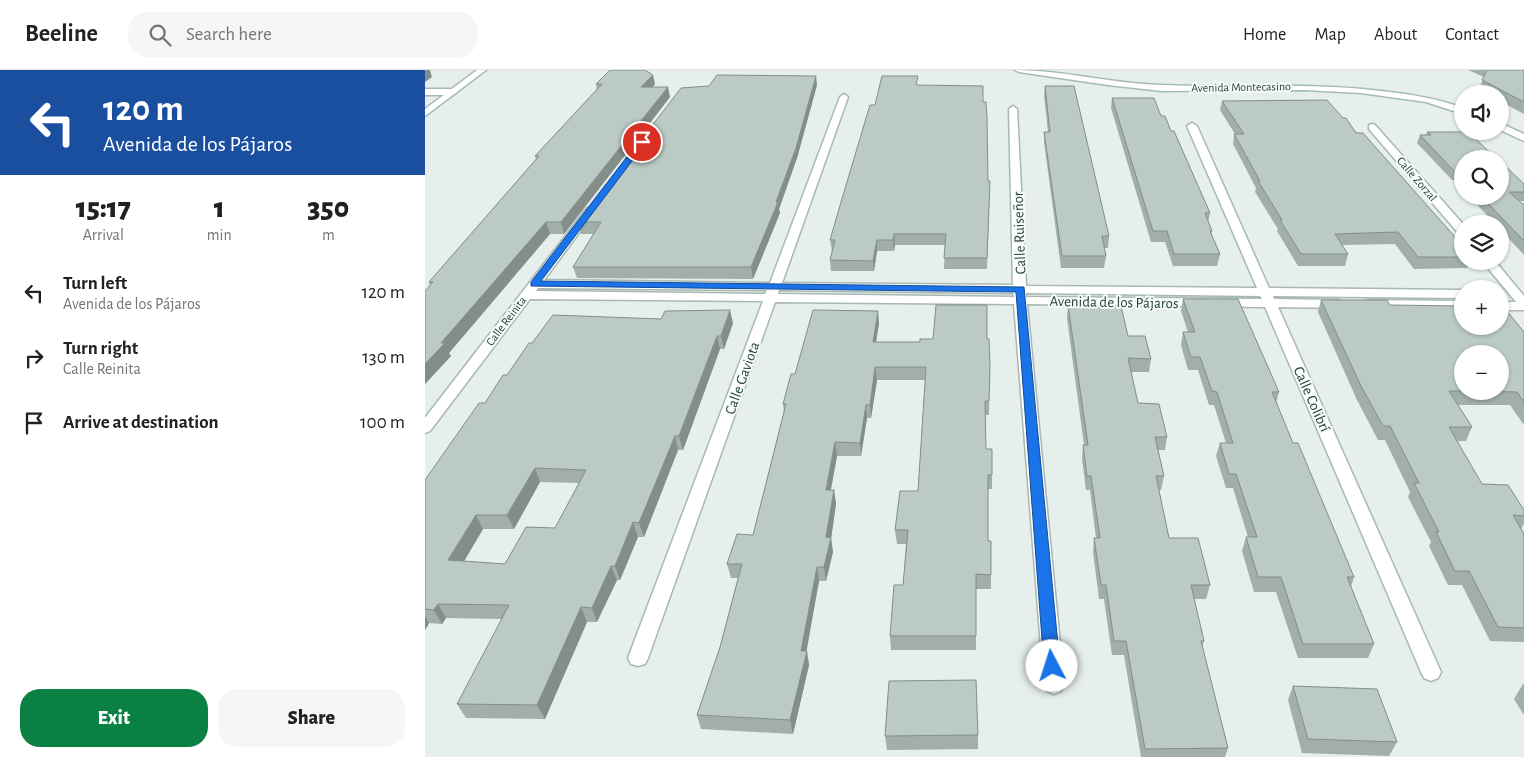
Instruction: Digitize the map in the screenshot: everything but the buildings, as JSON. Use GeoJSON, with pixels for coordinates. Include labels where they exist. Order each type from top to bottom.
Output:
{"type":"FeatureCollection","features":[{"type":"Feature","properties":{"kind":"street"},"geometry":{"type":"LineString","coordinates":[[425,113],[482,70]]}},
{"type":"Feature","properties":{"kind":"street","name":"Avenida Montecasino"},"geometry":{"type":"LineString","coordinates":[[1019,70],[1107,84],[1159,88],[1297,87],[1355,89],[1408,96],[1454,107]]}},
{"type":"Feature","properties":{"kind":"street"},"geometry":{"type":"LineString","coordinates":[[425,92],[453,92]]}},
{"type":"Feature","properties":{"kind":"street","name":"Calle Gaviota"},"geometry":{"type":"LineString","coordinates":[[638,658],[774,292],[844,97]]}},
{"type":"Feature","properties":{"kind":"street","name":"Calle Ruiseñor"},"geometry":{"type":"LineString","coordinates":[[1013,109],[1020,295],[1054,685]]}},
{"type":"Feature","properties":{"kind":"street","name":"Calle Colibrí"},"geometry":{"type":"LineString","coordinates":[[1192,126],[1431,672]]}},
{"type":"Feature","properties":{"kind":"street","name":"Calle Zorzal"},"geometry":{"type":"LineString","coordinates":[[1372,127],[1454,222]]}},
{"type":"Feature","properties":{"kind":"street"},"geometry":{"type":"LineString","coordinates":[[1509,130],[1524,138]]}},
{"type":"Feature","properties":{"kind":"street","name":"Calle Reinita"},"geometry":{"type":"LineString","coordinates":[[425,428],[600,197]]}},
{"type":"Feature","properties":{"kind":"street"},"geometry":{"type":"LineString","coordinates":[[1496,270],[1522,300]]}},
{"type":"Feature","properties":{"kind":"street","name":"Avenida de los Pájaros"},"geometry":{"type":"LineString","coordinates":[[535,284],[774,292],[1267,298],[1454,305]]}},
{"type":"Feature","properties":{"kind":"street","name":"Avenida de los Pájaros"},"geometry":{"type":"LineString","coordinates":[[526,295],[774,292]]}},
{"type":"Feature","properties":{"kind":"street","name":"Avenida de los Pájaros"},"geometry":{"type":"LineString","coordinates":[[1267,298],[1454,294]]}},
{"type":"Feature","properties":{"kind":"street"},"geometry":{"type":"LineString","coordinates":[[1509,296],[1522,300]]}},
{"type":"Feature","properties":{"kind":"street"},"geometry":{"type":"LineString","coordinates":[[1509,304],[1522,300]]}},
{"type":"Feature","properties":{"kind":"route"},"geometry":{"type":"LineString","coordinates":[[642,142],[535,284],[1021,289],[1020,301],[1052,666]]}}]}
